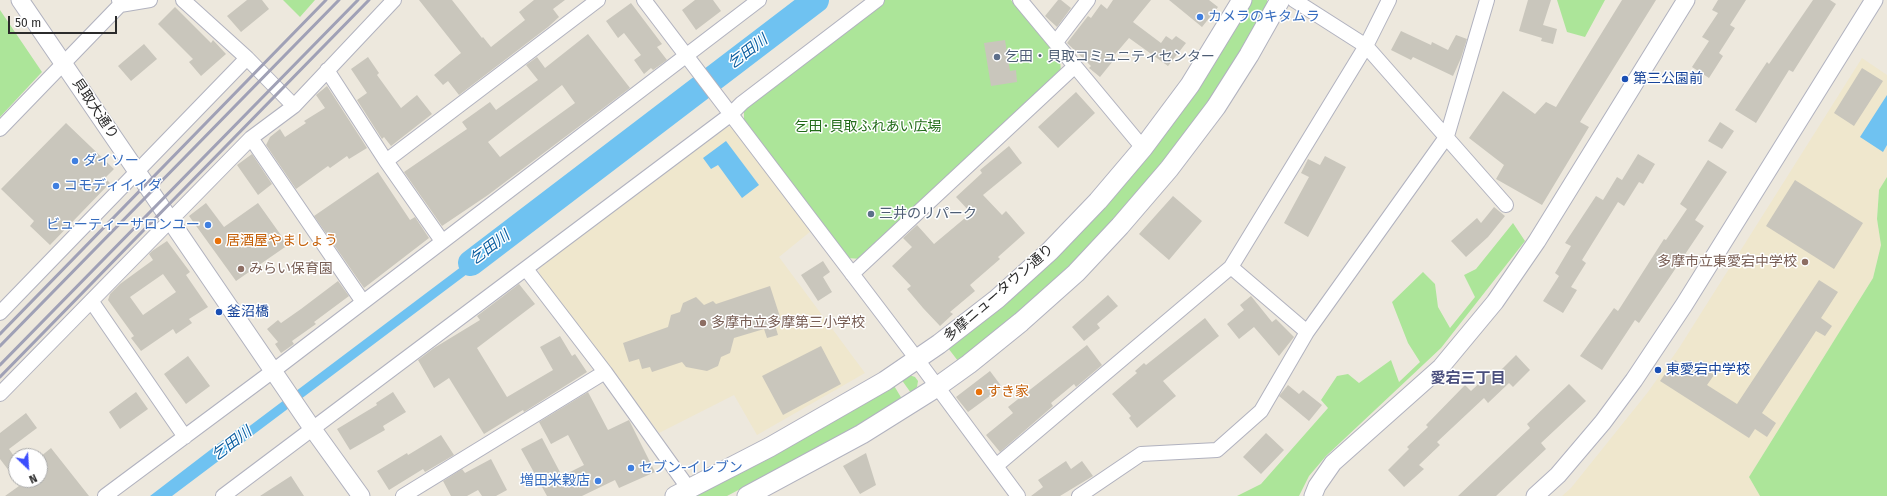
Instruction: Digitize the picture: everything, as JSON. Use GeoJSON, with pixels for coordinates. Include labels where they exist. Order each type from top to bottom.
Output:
{"type":"FeatureCollection","features":[{"type":"Feature","properties":{"kind":"main road","name":"多摩ニュータウン通り"},"geometry":{"type":"LineString","coordinates":[[682,492],[830,414],[918,360],[997,299],[1050,250],[1098,201],[1143,148],[1190,85],[1242,0]]}},
{"type":"Feature","properties":{"kind":"main road"},"geometry":{"type":"LineString","coordinates":[[747,496],[862,434],[937,387],[969,364],[1021,322],[1076,273],[1170,169],[1216,107],[1249,55],[1280,0]]}},
{"type":"Feature","properties":{"kind":"street","name":"貝取大通り"},"geometry":{"type":"LineString","coordinates":[[20,0],[275,374]]}},
{"type":"Feature","properties":{"kind":"street"},"geometry":{"type":"LineString","coordinates":[[0,128],[64,64],[119,3],[150,0]]}},
{"type":"Feature","properties":{"kind":"street"},"geometry":{"type":"LineString","coordinates":[[183,0],[247,58],[294,106]]}},
{"type":"Feature","properties":{"kind":"street"},"geometry":{"type":"LineString","coordinates":[[0,394],[92,302],[251,138],[294,106],[394,0]]}},
{"type":"Feature","properties":{"kind":"street"},"geometry":{"type":"LineString","coordinates":[[386,161],[598,0]]}},
{"type":"Feature","properties":{"kind":"street"},"geometry":{"type":"LineString","coordinates":[[644,0],[720,102],[918,360],[1018,496]]}},
{"type":"Feature","properties":{"kind":"street"},"geometry":{"type":"LineString","coordinates":[[106,496],[185,437],[275,374],[363,302],[442,241],[689,61],[759,0]]}},
{"type":"Feature","properties":{"kind":"street"},"geometry":{"type":"LineString","coordinates":[[222,496],[309,424],[526,269],[730,115],[742,103],[877,0]]}},
{"type":"Feature","properties":{"kind":"street"},"geometry":{"type":"LineString","coordinates":[[1020,0],[1056,42],[1074,67],[1143,148]]}},
{"type":"Feature","properties":{"kind":"street"},"geometry":{"type":"LineString","coordinates":[[1056,42],[1088,0]]}},
{"type":"Feature","properties":{"kind":"street"},"geometry":{"type":"LineString","coordinates":[[1294,0],[1366,46],[1447,136],[1506,205]]}},
{"type":"Feature","properties":{"kind":"street"},"geometry":{"type":"LineString","coordinates":[[996,466],[1231,267],[1366,46],[1390,0]]}},
{"type":"Feature","properties":{"kind":"street"},"geometry":{"type":"LineString","coordinates":[[1079,496],[1141,454],[1217,450],[1261,411],[1307,332],[1447,136],[1487,0]]}},
{"type":"Feature","properties":{"kind":"street"},"geometry":{"type":"LineString","coordinates":[[1313,496],[1317,486],[1333,463],[1441,367],[1495,302],[1536,241],[1686,0]]}},
{"type":"Feature","properties":{"kind":"street"},"geometry":{"type":"LineString","coordinates":[[1535,496],[1558,474],[1603,422],[1634,380],[1684,305],[1874,0]]}},
{"type":"Feature","properties":{"kind":"street"},"geometry":{"type":"LineString","coordinates":[[0,313],[247,58]]}},
{"type":"Feature","properties":{"kind":"street"},"geometry":{"type":"LineString","coordinates":[[852,274],[1074,67]]}},
{"type":"Feature","properties":{"kind":"street"},"geometry":{"type":"LineString","coordinates":[[327,70],[386,161],[442,241]]}},
{"type":"Feature","properties":{"kind":"street"},"geometry":{"type":"LineString","coordinates":[[251,138],[363,302]]}},
{"type":"Feature","properties":{"kind":"street"},"geometry":{"type":"LineString","coordinates":[[1231,267],[1307,332]]}},
{"type":"Feature","properties":{"kind":"street"},"geometry":{"type":"LineString","coordinates":[[526,269],[606,372],[682,492]]}},
{"type":"Feature","properties":{"kind":"street"},"geometry":{"type":"LineString","coordinates":[[92,302],[185,437]]}},
{"type":"Feature","properties":{"kind":"street"},"geometry":{"type":"LineString","coordinates":[[402,496],[606,372]]}},
{"type":"Feature","properties":{"kind":"street"},"geometry":{"type":"LineString","coordinates":[[275,374],[361,496]]}},
{"type":"Feature","properties":{"kind":"shaded area","name":"多摩市立東愛宕中学校"},"geometry":{"type":"Polygon","coordinates":[[[1862,58],[1887,75],[1887,177],[1879,190],[1877,219],[1881,245],[1873,278],[1749,477],[1760,496],[1562,496],[1571,488],[1648,392],[1679,348],[1862,58]]]}},
{"type":"Feature","properties":{"kind":"shaded area","name":"多摩市立多摩第三小学校"},"geometry":{"type":"Polygon","coordinates":[[[723,127],[733,127],[811,231],[779,257],[865,373],[757,435],[734,395],[659,433],[539,274],[540,262],[723,127]]]}},
{"type":"Feature","properties":{"kind":"green space"},"geometry":{"type":"Polygon","coordinates":[[[283,0],[315,0],[300,17],[283,0]]]}},
{"type":"Feature","properties":{"kind":"green space","name":"乞田･貝取ふれあい広場"},"geometry":{"type":"Polygon","coordinates":[[[882,0],[1011,0],[1060,60],[1061,72],[862,259],[847,258],[744,122],[744,105],[882,0]]]}},
{"type":"Feature","properties":{"kind":"green space"},"geometry":{"type":"Polygon","coordinates":[[[1251,0],[1267,0],[1267,5],[1243,50],[1211,100],[1164,164],[1115,220],[1069,266],[1014,316],[958,361],[948,348],[1055,256],[1251,0]]]}},
{"type":"Feature","properties":{"kind":"green space"},"geometry":{"type":"Polygon","coordinates":[[[1557,0],[1605,0],[1585,37],[1567,32],[1557,0]]]}},
{"type":"Feature","properties":{"kind":"green space"},"geometry":{"type":"Polygon","coordinates":[[[0,10],[42,72],[0,117],[0,10]]]}},
{"type":"Feature","properties":{"kind":"green space"},"geometry":{"type":"Polygon","coordinates":[[[1887,177],[1887,496],[1760,496],[1749,477],[1873,278],[1881,245],[1877,219],[1879,190],[1887,177]]]}},
{"type":"Feature","properties":{"kind":"green space"},"geometry":{"type":"Polygon","coordinates":[[[1513,223],[1525,241],[1441,348],[1326,456],[1309,476],[1299,496],[1237,496],[1261,484],[1328,408],[1321,400],[1337,376],[1348,374],[1359,383],[1391,360],[1399,382],[1420,362],[1408,343],[1392,302],[1423,272],[1435,284],[1438,307],[1450,328],[1475,297],[1464,275],[1476,269],[1513,223]]]}},
{"type":"Feature","properties":{"kind":"green space"},"geometry":{"type":"Polygon","coordinates":[[[909,375],[915,377],[918,381],[917,387],[911,393],[901,379],[909,375]]]}},
{"type":"Feature","properties":{"kind":"green space"},"geometry":{"type":"Polygon","coordinates":[[[893,384],[902,399],[858,427],[727,496],[688,496],[893,384]]]}},
{"type":"Feature","properties":{"kind":"water"},"geometry":{"type":"Polygon","coordinates":[[[1887,95],[1887,145],[1883,152],[1860,137],[1887,95]]]}},
{"type":"Feature","properties":{"kind":"water"},"geometry":{"type":"Polygon","coordinates":[[[726,141],[759,185],[742,198],[718,165],[711,169],[703,158],[726,141]]]}},
{"type":"Feature","properties":{"kind":"water"},"geometry":{"type":"Polygon","coordinates":[[[498,239],[503,247],[172,496],[150,496],[244,424],[247,428],[498,239]]]}},
{"type":"Feature","properties":{"kind":"building"},"geometry":{"type":"Polygon","coordinates":[[[247,0],[262,0],[269,9],[241,32],[227,16],[247,0]]]}},
{"type":"Feature","properties":{"kind":"building"},"geometry":{"type":"Polygon","coordinates":[[[419,0],[452,0],[491,47],[525,20],[519,12],[534,0],[565,0],[553,9],[559,17],[548,27],[459,95],[448,81],[443,85],[434,75],[461,53],[419,0]]]}},
{"type":"Feature","properties":{"kind":"building"},"geometry":{"type":"Polygon","coordinates":[[[695,0],[713,0],[721,11],[696,30],[682,10],[695,0]]]}},
{"type":"Feature","properties":{"kind":"building"},"geometry":{"type":"Polygon","coordinates":[[[1058,0],[1061,0],[1071,8],[1057,27],[1045,16],[1058,0]]]}},
{"type":"Feature","properties":{"kind":"building"},"geometry":{"type":"Polygon","coordinates":[[[1113,0],[1151,0],[1133,22],[1161,43],[1166,36],[1172,40],[1176,36],[1186,43],[1168,66],[1129,38],[1111,59],[1113,61],[1100,77],[1089,68],[1091,66],[1067,43],[1088,16],[1091,18],[1101,4],[1107,9],[1113,0]]]}},
{"type":"Feature","properties":{"kind":"building","name":"カメラのキタムラ"},"geometry":{"type":"Polygon","coordinates":[[[1169,0],[1209,0],[1218,7],[1202,27],[1169,0]]]}},
{"type":"Feature","properties":{"kind":"building"},"geometry":{"type":"Polygon","coordinates":[[[1528,0],[1551,0],[1543,25],[1557,29],[1553,44],[1541,41],[1542,38],[1519,31],[1528,0]]]}},
{"type":"Feature","properties":{"kind":"building"},"geometry":{"type":"Polygon","coordinates":[[[1622,0],[1656,0],[1580,122],[1589,127],[1542,205],[1496,179],[1504,165],[1469,138],[1503,91],[1535,114],[1546,102],[1556,107],[1622,0]]]}},
{"type":"Feature","properties":{"kind":"building"},"geometry":{"type":"Polygon","coordinates":[[[1718,0],[1746,0],[1730,25],[1735,28],[1719,53],[1723,56],[1709,78],[1692,67],[1709,41],[1702,37],[1718,13],[1712,10],[1718,0]]]}},
{"type":"Feature","properties":{"kind":"building"},"geometry":{"type":"Polygon","coordinates":[[[1813,0],[1830,0],[1836,4],[1793,72],[1789,70],[1756,123],[1735,110],[1767,62],[1769,64],[1813,0]]]}},
{"type":"Feature","properties":{"kind":"building"},"geometry":{"type":"Polygon","coordinates":[[[631,3],[662,44],[657,47],[667,60],[653,70],[651,68],[644,74],[634,60],[641,55],[624,33],[618,38],[606,21],[631,3]]]}},
{"type":"Feature","properties":{"kind":"building"},"geometry":{"type":"Polygon","coordinates":[[[175,7],[211,43],[213,40],[226,54],[201,76],[189,62],[193,59],[158,24],[175,7]]]}},
{"type":"Feature","properties":{"kind":"building"},"geometry":{"type":"Polygon","coordinates":[[[1401,31],[1431,45],[1432,42],[1448,50],[1456,35],[1467,39],[1453,76],[1413,57],[1411,60],[1391,50],[1401,31]]]}},
{"type":"Feature","properties":{"kind":"building"},"geometry":{"type":"Polygon","coordinates":[[[588,34],[630,88],[488,195],[442,226],[404,172],[467,129],[462,122],[490,102],[496,110],[538,80],[526,65],[537,57],[545,68],[588,34]],[[562,85],[488,142],[500,157],[575,103],[562,85]]]}},
{"type":"Feature","properties":{"kind":"building","name":"乞田・貝取コミュニティセンター"},"geometry":{"type":"Polygon","coordinates":[[[1005,40],[1010,71],[1016,70],[1017,82],[991,86],[984,43],[1005,40]]]}},
{"type":"Feature","properties":{"kind":"building"},"geometry":{"type":"Polygon","coordinates":[[[144,44],[157,59],[131,81],[118,66],[144,44]]]}},
{"type":"Feature","properties":{"kind":"building"},"geometry":{"type":"Polygon","coordinates":[[[368,57],[379,73],[377,75],[401,108],[417,95],[432,114],[391,146],[384,137],[382,139],[357,100],[367,93],[351,69],[368,57]]]}},
{"type":"Feature","properties":{"kind":"building"},"geometry":{"type":"Polygon","coordinates":[[[1862,68],[1883,81],[1854,126],[1834,113],[1862,68]]]}},
{"type":"Feature","properties":{"kind":"building"},"geometry":{"type":"Polygon","coordinates":[[[327,86],[367,148],[349,159],[347,156],[330,168],[328,166],[296,189],[266,145],[270,137],[280,129],[285,137],[306,123],[304,121],[325,108],[316,95],[327,86]]]}},
{"type":"Feature","properties":{"kind":"building"},"geometry":{"type":"Polygon","coordinates":[[[1076,92],[1095,113],[1058,148],[1038,127],[1076,92]]]}},
{"type":"Feature","properties":{"kind":"building"},"geometry":{"type":"Polygon","coordinates":[[[1720,122],[1734,131],[1722,149],[1708,141],[1720,122]]]}},
{"type":"Feature","properties":{"kind":"building","name":"コモディイイダ"},"geometry":{"type":"Polygon","coordinates":[[[66,123],[114,169],[105,178],[110,183],[50,245],[30,226],[34,221],[1,189],[66,123]]]}},
{"type":"Feature","properties":{"kind":"building"},"geometry":{"type":"Polygon","coordinates":[[[1009,146],[1022,163],[983,195],[1002,215],[1006,211],[1025,233],[998,257],[1000,259],[970,285],[975,291],[950,312],[953,314],[940,326],[907,289],[911,286],[892,266],[912,247],[903,238],[917,225],[934,244],[971,213],[956,197],[982,173],[980,170],[1009,146]]]}},
{"type":"Feature","properties":{"kind":"building"},"geometry":{"type":"Polygon","coordinates":[[[252,154],[272,184],[258,195],[237,165],[252,154]]]}},
{"type":"Feature","properties":{"kind":"building"},"geometry":{"type":"Polygon","coordinates":[[[1638,154],[1655,164],[1643,184],[1639,182],[1624,206],[1618,202],[1582,260],[1586,263],[1571,287],[1577,290],[1563,313],[1543,301],[1559,276],[1555,273],[1571,246],[1565,243],[1596,196],[1603,200],[1617,177],[1622,180],[1638,154]]]}},
{"type":"Feature","properties":{"kind":"building"},"geometry":{"type":"Polygon","coordinates":[[[1325,156],[1346,167],[1308,237],[1284,223],[1309,177],[1301,173],[1308,159],[1320,165],[1325,156]]]}},
{"type":"Feature","properties":{"kind":"building"},"geometry":{"type":"Polygon","coordinates":[[[1708,160],[1727,172],[1695,220],[1704,226],[1639,323],[1635,320],[1602,370],[1580,356],[1614,308],[1618,311],[1664,239],[1666,240],[1687,209],[1680,204],[1708,160]]]}},
{"type":"Feature","properties":{"kind":"building"},"geometry":{"type":"Polygon","coordinates":[[[378,172],[410,220],[415,217],[429,238],[364,288],[314,216],[378,172]]]}},
{"type":"Feature","properties":{"kind":"building"},"geometry":{"type":"Polygon","coordinates":[[[1795,180],[1863,223],[1834,269],[1766,226],[1795,180]]]}},
{"type":"Feature","properties":{"kind":"building"},"geometry":{"type":"Polygon","coordinates":[[[1173,196],[1202,221],[1169,260],[1139,234],[1173,196]]]}},
{"type":"Feature","properties":{"kind":"building"},"geometry":{"type":"Polygon","coordinates":[[[206,203],[224,227],[258,203],[288,245],[236,281],[189,216],[206,203]]]}},
{"type":"Feature","properties":{"kind":"building"},"geometry":{"type":"Polygon","coordinates":[[[1494,207],[1505,216],[1488,237],[1466,257],[1451,241],[1477,218],[1481,223],[1494,207]]]}},
{"type":"Feature","properties":{"kind":"building"},"geometry":{"type":"Polygon","coordinates":[[[167,241],[190,272],[186,275],[208,307],[189,319],[192,323],[176,334],[173,329],[141,351],[131,338],[134,336],[108,300],[110,294],[120,284],[153,260],[149,254],[167,241]],[[163,274],[130,297],[143,315],[176,292],[163,274]]]}},
{"type":"Feature","properties":{"kind":"building"},"geometry":{"type":"Polygon","coordinates":[[[823,261],[830,272],[823,277],[832,292],[818,301],[801,275],[823,261]]]}},
{"type":"Feature","properties":{"kind":"building"},"geometry":{"type":"Polygon","coordinates":[[[1819,280],[1838,292],[1821,318],[1832,326],[1825,336],[1816,331],[1762,413],[1776,423],[1767,437],[1755,429],[1749,438],[1660,381],[1675,360],[1686,367],[1690,360],[1714,375],[1707,385],[1737,404],[1819,280]]]}},
{"type":"Feature","properties":{"kind":"building"},"geometry":{"type":"Polygon","coordinates":[[[338,281],[349,296],[314,322],[316,324],[292,341],[294,344],[281,353],[275,344],[278,342],[267,329],[278,320],[281,323],[338,281]]]}},
{"type":"Feature","properties":{"kind":"building"},"geometry":{"type":"Polygon","coordinates":[[[519,284],[535,304],[477,348],[507,397],[553,370],[540,347],[560,336],[572,356],[575,354],[587,372],[524,412],[523,410],[484,434],[449,378],[434,388],[418,360],[434,348],[480,320],[477,316],[519,284]]]}},
{"type":"Feature","properties":{"kind":"building"},"geometry":{"type":"Polygon","coordinates":[[[770,286],[782,323],[775,325],[778,335],[767,338],[764,329],[734,338],[730,353],[721,357],[718,366],[707,371],[686,367],[682,362],[652,372],[650,367],[642,369],[639,359],[629,362],[623,343],[668,327],[671,315],[680,312],[683,303],[696,297],[704,305],[713,301],[716,304],[770,286]]]}},
{"type":"Feature","properties":{"kind":"building"},"geometry":{"type":"Polygon","coordinates":[[[1108,295],[1118,306],[1097,324],[1100,328],[1084,341],[1072,327],[1108,295]]]}},
{"type":"Feature","properties":{"kind":"building"},"geometry":{"type":"Polygon","coordinates":[[[1251,296],[1272,322],[1276,319],[1294,337],[1279,356],[1254,327],[1239,339],[1227,324],[1244,310],[1240,305],[1251,296]]]}},
{"type":"Feature","properties":{"kind":"building"},"geometry":{"type":"Polygon","coordinates":[[[1205,318],[1219,336],[1163,381],[1176,396],[1137,428],[1129,418],[1131,416],[1112,394],[1137,373],[1135,371],[1144,363],[1146,365],[1205,318]]]}},
{"type":"Feature","properties":{"kind":"building"},"geometry":{"type":"Polygon","coordinates":[[[1087,345],[1102,365],[1076,387],[1074,384],[1051,403],[1053,406],[1000,452],[986,435],[1013,413],[1008,407],[1087,345]]]}},
{"type":"Feature","properties":{"kind":"building"},"geometry":{"type":"Polygon","coordinates":[[[821,346],[841,384],[783,415],[762,376],[821,346]]]}},
{"type":"Feature","properties":{"kind":"building"},"geometry":{"type":"Polygon","coordinates":[[[1516,355],[1530,370],[1513,387],[1509,383],[1488,403],[1484,398],[1437,442],[1440,445],[1419,465],[1424,469],[1404,487],[1388,470],[1409,449],[1407,447],[1428,427],[1426,425],[1465,385],[1471,391],[1490,373],[1494,377],[1516,355]]]}},
{"type":"Feature","properties":{"kind":"building"},"geometry":{"type":"Polygon","coordinates":[[[188,356],[210,386],[186,404],[164,374],[188,356]]]}},
{"type":"Feature","properties":{"kind":"building","name":"すき家"},"geometry":{"type":"Polygon","coordinates":[[[990,371],[1002,387],[968,412],[956,397],[990,371]]]}},
{"type":"Feature","properties":{"kind":"building"},"geometry":{"type":"Polygon","coordinates":[[[1569,384],[1586,401],[1541,443],[1546,449],[1496,496],[1458,496],[1530,428],[1527,424],[1569,384]]]}},
{"type":"Feature","properties":{"kind":"building"},"geometry":{"type":"Polygon","coordinates":[[[1288,385],[1299,394],[1303,390],[1322,405],[1309,421],[1279,396],[1288,385]]]}},
{"type":"Feature","properties":{"kind":"building"},"geometry":{"type":"Polygon","coordinates":[[[136,392],[148,409],[120,429],[109,412],[136,392]]]}},
{"type":"Feature","properties":{"kind":"building"},"geometry":{"type":"Polygon","coordinates":[[[393,392],[406,412],[383,426],[385,430],[350,450],[337,429],[377,405],[376,403],[393,392]]]}},
{"type":"Feature","properties":{"kind":"building"},"geometry":{"type":"Polygon","coordinates":[[[588,392],[608,430],[629,420],[655,472],[619,488],[615,480],[582,496],[547,496],[521,449],[542,438],[562,476],[584,465],[568,435],[551,444],[539,422],[588,392]]]}},
{"type":"Feature","properties":{"kind":"building"},"geometry":{"type":"Polygon","coordinates":[[[26,413],[37,428],[10,448],[8,448],[8,470],[0,459],[0,433],[26,413]]]}},
{"type":"Feature","properties":{"kind":"building"},"geometry":{"type":"Polygon","coordinates":[[[1266,433],[1284,450],[1261,474],[1243,457],[1266,433]]]}},
{"type":"Feature","properties":{"kind":"building"},"geometry":{"type":"Polygon","coordinates":[[[441,435],[454,455],[425,472],[423,469],[389,490],[377,471],[407,453],[408,455],[441,435]]]}},
{"type":"Feature","properties":{"kind":"building"},"geometry":{"type":"Polygon","coordinates":[[[51,448],[89,496],[5,496],[16,488],[48,488],[48,450],[51,448]]]}},
{"type":"Feature","properties":{"kind":"building"},"geometry":{"type":"Polygon","coordinates":[[[866,453],[876,485],[860,494],[843,466],[866,453]]]}},
{"type":"Feature","properties":{"kind":"building"},"geometry":{"type":"Polygon","coordinates":[[[491,459],[507,490],[496,496],[482,496],[478,490],[467,496],[451,496],[443,481],[462,469],[465,473],[491,459]]]}},
{"type":"Feature","properties":{"kind":"building"},"geometry":{"type":"Polygon","coordinates":[[[1066,461],[1071,469],[1082,461],[1093,476],[1060,496],[1031,496],[1043,487],[1038,480],[1066,461]]]}},
{"type":"Feature","properties":{"kind":"building"},"geometry":{"type":"Polygon","coordinates":[[[291,476],[304,496],[260,496],[291,476]]]}},
{"type":"Feature","properties":{"kind":"waterway","name":"乞田川"},"geometry":{"type":"LineString","coordinates":[[471,263],[816,0]]}},
{"type":"Feature","properties":{"kind":"railway"},"geometry":{"type":"LineString","coordinates":[[0,334],[326,0]]}},
{"type":"Feature","properties":{"kind":"railway"},"geometry":{"type":"LineString","coordinates":[[0,346],[339,0]]}},
{"type":"Feature","properties":{"kind":"railway"},"geometry":{"type":"LineString","coordinates":[[0,365],[358,0]]}},
{"type":"Feature","properties":{"kind":"railway"},"geometry":{"type":"LineString","coordinates":[[0,377],[369,0]]}},
{"type":"Feature","properties":{"kind":"place","name":"カメラのキタムラ"},"geometry":{"type":"Point","coordinates":[1200,17]}},
{"type":"Feature","properties":{"kind":"place","name":"乞田・貝取コミュニティセンター"},"geometry":{"type":"Point","coordinates":[997,57]}},
{"type":"Feature","properties":{"kind":"place","name":"第三公園前"},"geometry":{"type":"Point","coordinates":[1625,79]}},
{"type":"Feature","properties":{"kind":"place","name":"ダイソー"},"geometry":{"type":"Point","coordinates":[75,161]}},
{"type":"Feature","properties":{"kind":"place","name":"コモディイイダ"},"geometry":{"type":"Point","coordinates":[56,186]}},
{"type":"Feature","properties":{"kind":"place","name":"三井のリパーク"},"geometry":{"type":"Point","coordinates":[871,214]}},
{"type":"Feature","properties":{"kind":"place","name":"ビューティーサロンユー"},"geometry":{"type":"Point","coordinates":[208,225]}},
{"type":"Feature","properties":{"kind":"place","name":"居酒屋やましょう"},"geometry":{"type":"Point","coordinates":[218,241]}},
{"type":"Feature","properties":{"kind":"place","name":"多摩市立東愛宕中学校"},"geometry":{"type":"Point","coordinates":[1805,262]}},
{"type":"Feature","properties":{"kind":"place","name":"みらい保育園"},"geometry":{"type":"Point","coordinates":[241,269]}},
{"type":"Feature","properties":{"kind":"place","name":"釜沼橋"},"geometry":{"type":"Point","coordinates":[219,312]}},
{"type":"Feature","properties":{"kind":"place","name":"多摩市立多摩第三小学校"},"geometry":{"type":"Point","coordinates":[703,323]}},
{"type":"Feature","properties":{"kind":"place","name":"東愛宕中学校"},"geometry":{"type":"Point","coordinates":[1658,370]}},
{"type":"Feature","properties":{"kind":"place","name":"すき家"},"geometry":{"type":"Point","coordinates":[979,392]}},
{"type":"Feature","properties":{"kind":"place","name":"セブン-イレブン"},"geometry":{"type":"Point","coordinates":[631,468]}},
{"type":"Feature","properties":{"kind":"place","name":"増田米穀店"},"geometry":{"type":"Point","coordinates":[598,481]}},
{"type":"Feature","properties":{"kind":"district","name":"愛宕三丁目"},"geometry":{"type":"Point","coordinates":[1468,379]}}]}
